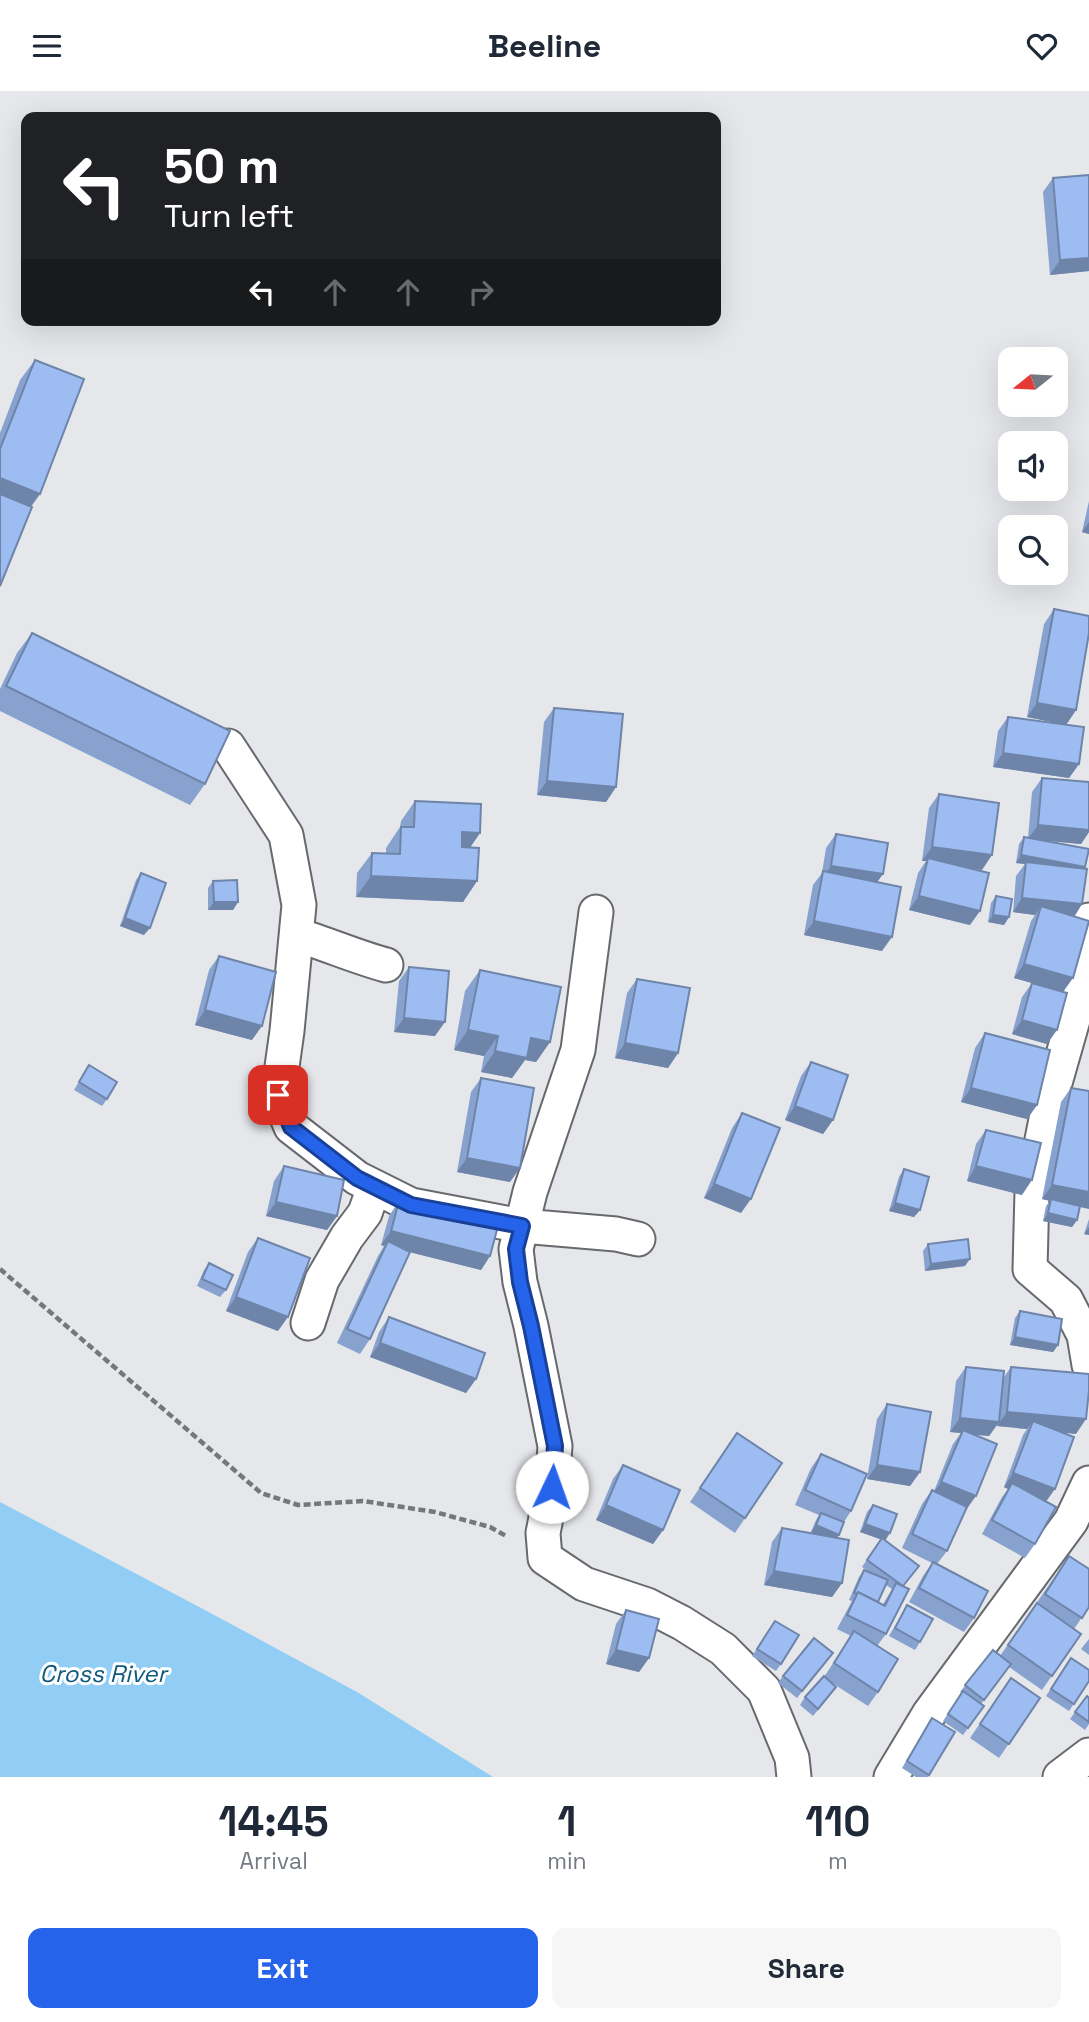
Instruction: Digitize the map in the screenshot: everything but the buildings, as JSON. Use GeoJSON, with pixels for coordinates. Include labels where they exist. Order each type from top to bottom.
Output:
{"type":"FeatureCollection","features":[{"type":"Feature","properties":{"kind":"street"},"geometry":{"type":"LineString","coordinates":[[228,745],[286,835],[299,905],[278,1095],[291,1127],[357,1178],[411,1205],[522,1226],[615,1234],[638,1239]]}},
{"type":"Feature","properties":{"kind":"street"},"geometry":{"type":"LineString","coordinates":[[596,912],[578,1050],[530,1192],[516,1249],[520,1282],[555,1446],[552,1487],[543,1533],[545,1558],[584,1584],[647,1605],[723,1649],[764,1690],[792,1758],[794,1777]]}},
{"type":"Feature","properties":{"kind":"street"},"geometry":{"type":"LineString","coordinates":[[1087,1344],[1066,1300],[1030,1269],[1032,1191],[1049,1104],[1084,981],[1089,920]]}},
{"type":"Feature","properties":{"kind":"street"},"geometry":{"type":"LineString","coordinates":[[297,935],[386,965]]}},
{"type":"Feature","properties":{"kind":"street"},"geometry":{"type":"LineString","coordinates":[[308,1323],[322,1280],[347,1237],[365,1213],[374,1187]]}},
{"type":"Feature","properties":{"kind":"street"},"geometry":{"type":"LineString","coordinates":[[891,1777],[929,1714],[1071,1521],[1089,1483]]}},
{"type":"Feature","properties":{"kind":"street"},"geometry":{"type":"LineString","coordinates":[[1060,1777],[1089,1755]]}},
{"type":"Feature","properties":{"kind":"path"},"geometry":{"type":"LineString","coordinates":[[0,1269],[261,1493],[298,1506],[363,1500],[435,1512],[491,1527],[545,1558]]}},
{"type":"Feature","properties":{"kind":"water","name":"Cross River"},"geometry":{"type":"Polygon","coordinates":[[[0,1502],[357,1692],[493,1777],[0,1777],[0,1502]]]}},
{"type":"Feature","properties":{"kind":"route"},"geometry":{"type":"LineString","coordinates":[[278,1095],[291,1127],[357,1178],[411,1205],[522,1226],[516,1249],[520,1282],[555,1446],[552,1487]]}}]}
